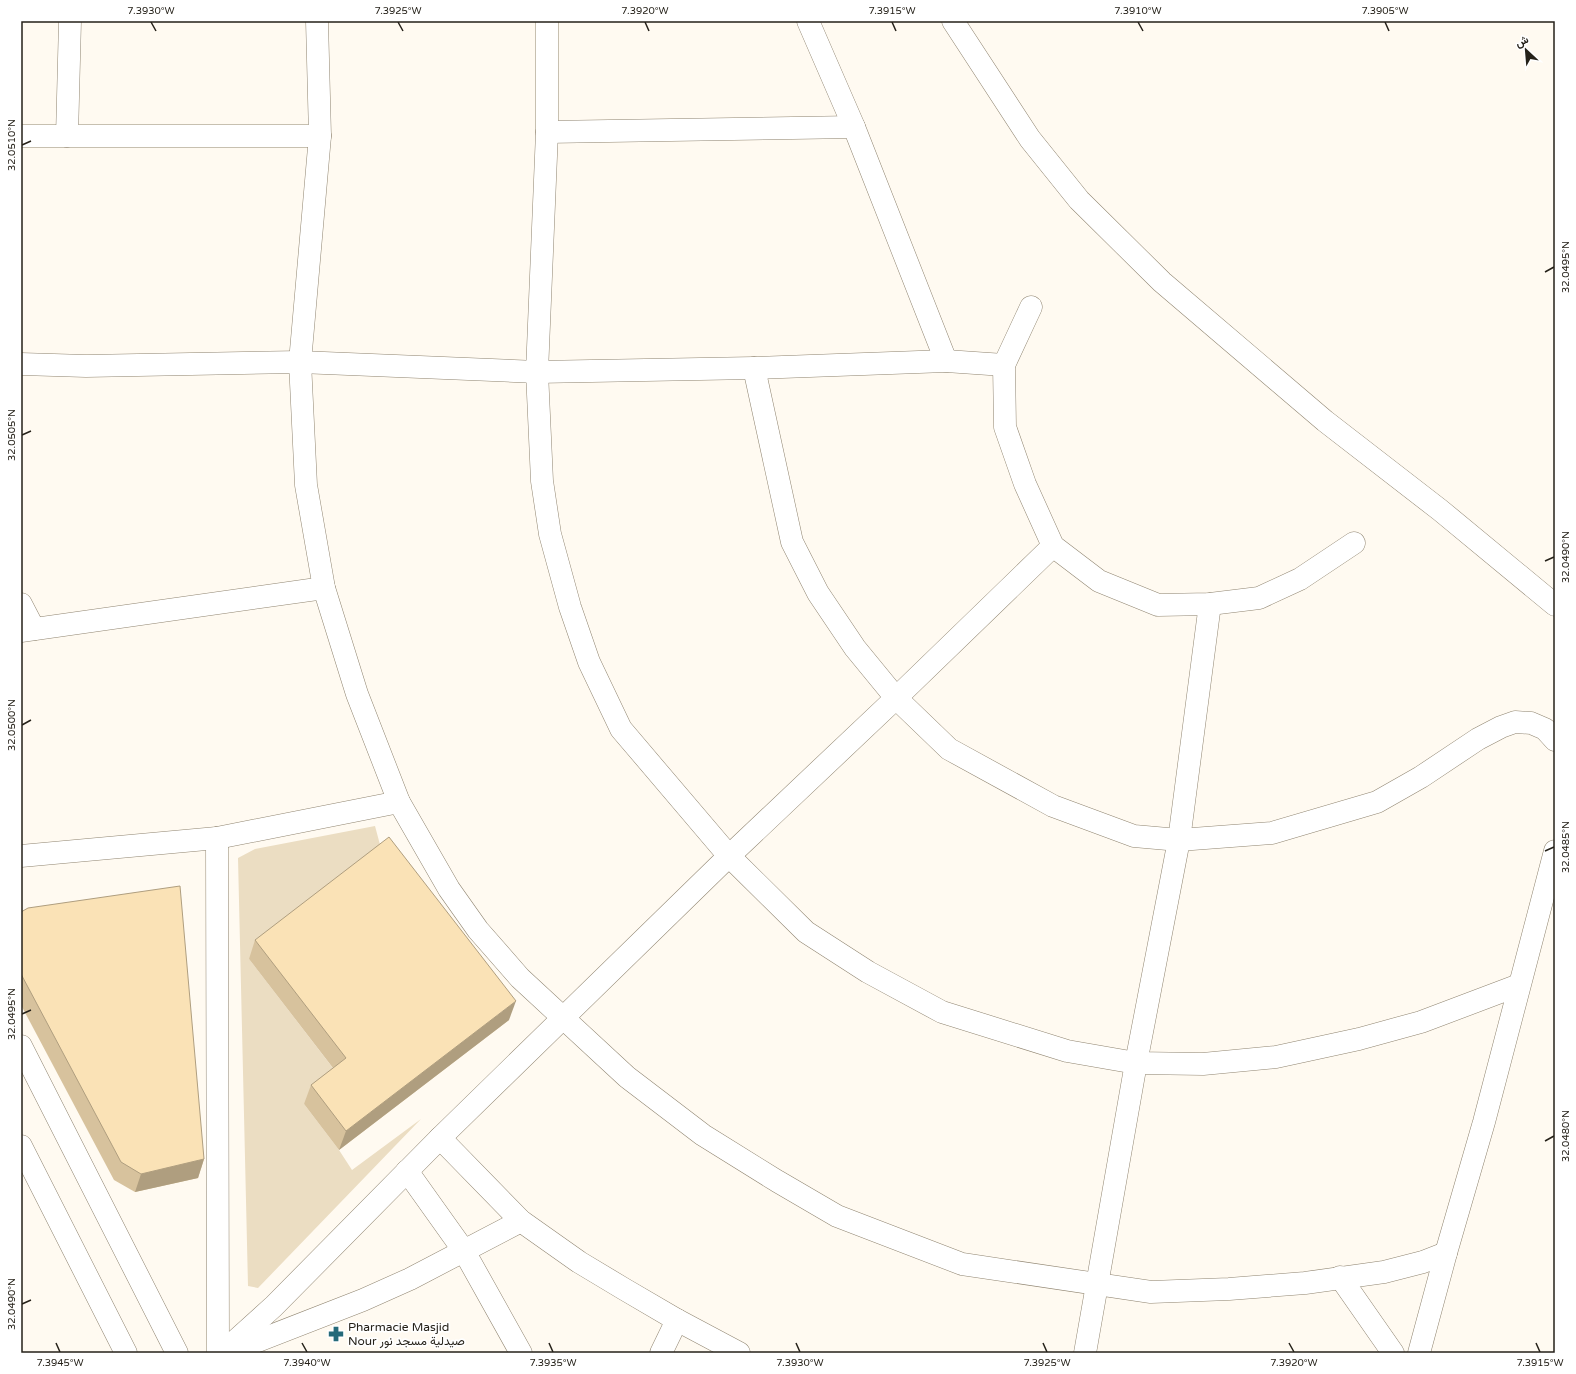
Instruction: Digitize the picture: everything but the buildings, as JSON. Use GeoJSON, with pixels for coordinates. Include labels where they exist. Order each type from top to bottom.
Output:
{"type":"FeatureCollection","features":[{"type":"Feature","properties":{"kind":"street"},"geometry":{"type":"LineString","coordinates":[[67,136],[70,21]]}},
{"type":"Feature","properties":{"kind":"street"},"geometry":{"type":"LineString","coordinates":[[317,21],[320,136],[300,362],[306,485],[324,588],[357,694],[399,802],[449,889],[478,930],[520,978],[627,1077],[703,1135],[776,1181],[837,1216],[962,1264],[1151,1292],[1229,1289],[1305,1283],[1384,1272],[1423,1262],[1446,1253]]}},
{"type":"Feature","properties":{"kind":"street"},"geometry":{"type":"LineString","coordinates":[[547,21],[548,132],[537,372],[542,481],[550,534],[570,607],[589,662],[621,729],[729,856],[806,932],[868,972],[942,1012],[1066,1051],[1136,1063],[1203,1064],[1276,1057],[1359,1039],[1420,1022],[1519,985]]}},
{"type":"Feature","properties":{"kind":"street"},"geometry":{"type":"LineString","coordinates":[[808,21],[854,127],[946,361]]}},
{"type":"Feature","properties":{"kind":"street"},"geometry":{"type":"LineString","coordinates":[[953,21],[1030,139],[1079,200],[1162,282],[1325,421],[1440,510],[1555,605]]}},
{"type":"Feature","properties":{"kind":"street"},"geometry":{"type":"LineString","coordinates":[[548,132],[854,127]]}},
{"type":"Feature","properties":{"kind":"street"},"geometry":{"type":"LineString","coordinates":[[21,136],[320,136]]}},
{"type":"Feature","properties":{"kind":"street"},"geometry":{"type":"LineString","coordinates":[[1031,307],[1004,365],[1005,427],[1025,484],[1053,546],[1099,581],[1158,605],[1210,604],[1259,598],[1300,579],[1354,543]]}},
{"type":"Feature","properties":{"kind":"street"},"geometry":{"type":"LineString","coordinates":[[21,364],[86,366],[300,362],[537,372],[754,368],[946,361],[1004,365]]}},
{"type":"Feature","properties":{"kind":"street"},"geometry":{"type":"LineString","coordinates":[[754,368],[792,542],[818,593],[855,648],[896,698],[949,749],[1053,806],[1134,836],[1179,840],[1272,833],[1377,802],[1421,777],[1478,739],[1501,727],[1515,722],[1531,723],[1545,729],[1555,740]]}},
{"type":"Feature","properties":{"kind":"street"},"geometry":{"type":"LineString","coordinates":[[222,1353],[274,1306],[440,1138],[729,856],[896,698],[1053,546]]}},
{"type":"Feature","properties":{"kind":"street"},"geometry":{"type":"LineString","coordinates":[[21,604],[28,630],[324,588]]}},
{"type":"Feature","properties":{"kind":"street"},"geometry":{"type":"LineString","coordinates":[[1085,1353],[1136,1063],[1179,840],[1210,604]]}},
{"type":"Feature","properties":{"kind":"street"},"geometry":{"type":"LineString","coordinates":[[21,856],[217,838],[399,802]]}},
{"type":"Feature","properties":{"kind":"street"},"geometry":{"type":"LineString","coordinates":[[217,838],[218,1353]]}},
{"type":"Feature","properties":{"kind":"street"},"geometry":{"type":"LineString","coordinates":[[1419,1353],[1484,1122],[1555,851]]}},
{"type":"Feature","properties":{"kind":"street"},"geometry":{"type":"LineString","coordinates":[[21,1046],[177,1353]]}},
{"type":"Feature","properties":{"kind":"street"},"geometry":{"type":"LineString","coordinates":[[440,1138],[521,1221],[579,1262],[677,1320],[739,1353]]}},
{"type":"Feature","properties":{"kind":"street"},"geometry":{"type":"LineString","coordinates":[[21,1146],[126,1353]]}},
{"type":"Feature","properties":{"kind":"street"},"geometry":{"type":"LineString","coordinates":[[407,1171],[464,1251],[521,1353]]}},
{"type":"Feature","properties":{"kind":"street"},"geometry":{"type":"LineString","coordinates":[[227,1353],[363,1300],[410,1279],[521,1221]]}},
{"type":"Feature","properties":{"kind":"street"},"geometry":{"type":"LineString","coordinates":[[1340,1277],[1393,1353]]}},
{"type":"Feature","properties":{"kind":"street"},"geometry":{"type":"LineString","coordinates":[[661,1353],[677,1320]]}},
{"type":"Feature","properties":{"kind":"shaded area"},"geometry":{"type":"Polygon","coordinates":[[[375,826],[383,856],[249,959],[339,1076],[304,1104],[339,1150],[352,1170],[421,1119],[258,1288],[248,1286],[238,858],[255,849],[375,826]]]}},
{"type":"Feature","properties":{"kind":"place","name":"Pharmacie Masjid Nour صيدلية مسجد نور"},"geometry":{"type":"Point","coordinates":[336,1334]}}]}
